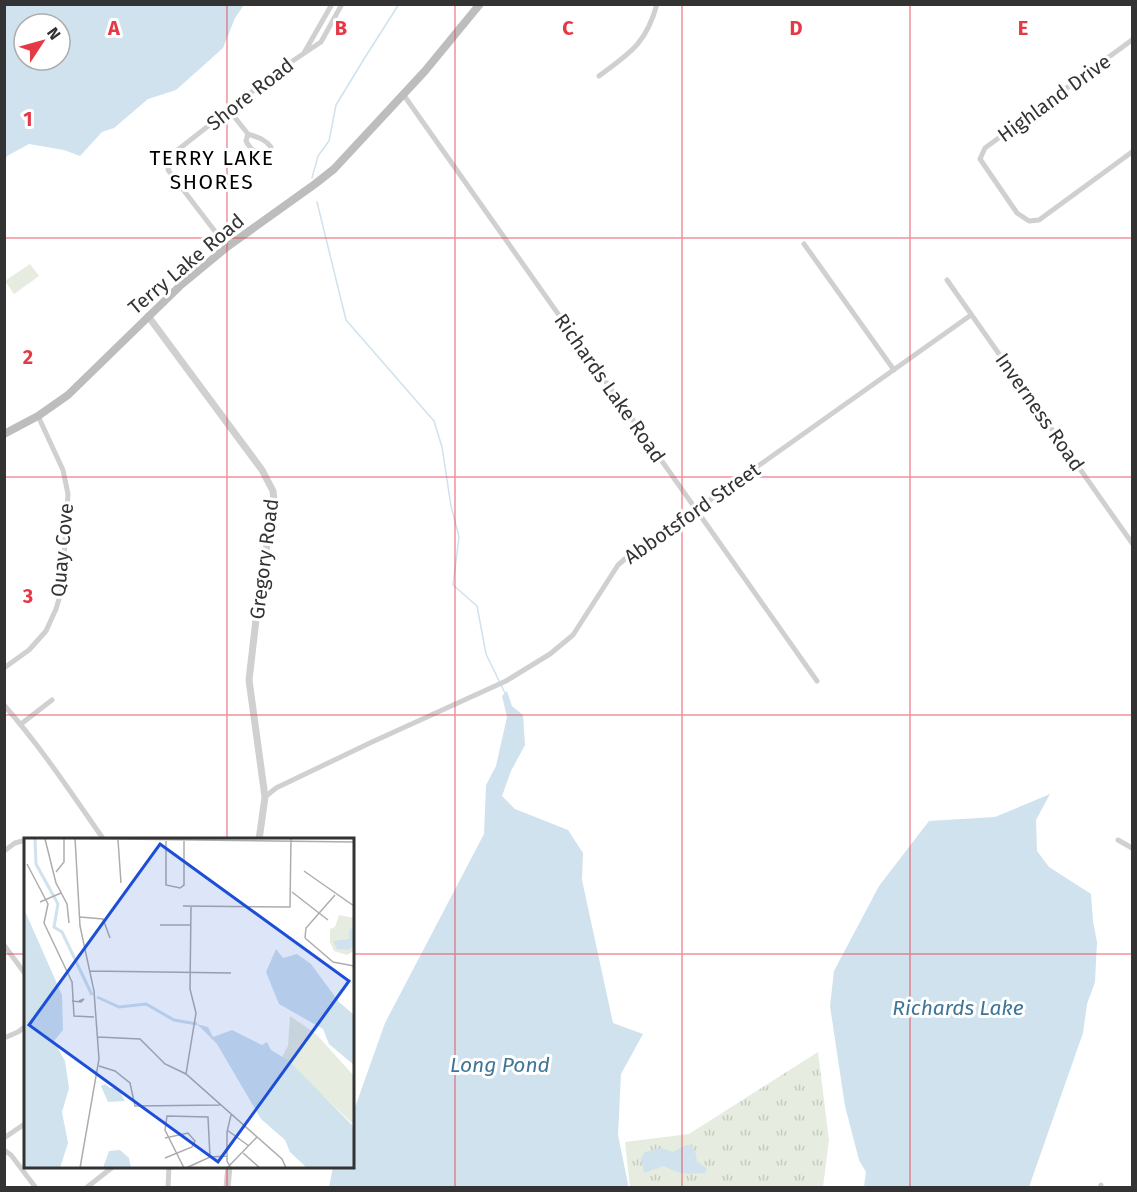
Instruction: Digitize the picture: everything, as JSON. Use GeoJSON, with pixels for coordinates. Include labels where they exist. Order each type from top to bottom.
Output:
{"type":"FeatureCollection","features":[{"type":"Feature","properties":{"kind":"main road","name":"Terry Lake Road"},"geometry":{"type":"LineString","coordinates":[[4,434],[39,416],[68,395],[181,285],[227,247],[334,169],[425,71],[480,4]]}},
{"type":"Feature","properties":{"kind":"street","name":"Shore Road"},"geometry":{"type":"LineString","coordinates":[[304,53],[332,4]]}},
{"type":"Feature","properties":{"kind":"street","name":"Shore Road"},"geometry":{"type":"LineString","coordinates":[[227,247],[168,170],[170,160],[175,152],[228,110],[321,42],[342,4]]}},
{"type":"Feature","properties":{"kind":"street"},"geometry":{"type":"LineString","coordinates":[[599,76],[640,43],[657,4]]}},
{"type":"Feature","properties":{"kind":"street","name":"Highland Drive"},"geometry":{"type":"LineString","coordinates":[[1132,40],[985,148],[980,159],[1017,213],[1029,221],[1039,220],[1132,152]]}},
{"type":"Feature","properties":{"kind":"street","name":"Richards Lake Road"},"geometry":{"type":"LineString","coordinates":[[403,94],[816,681]]}},
{"type":"Feature","properties":{"kind":"street"},"geometry":{"type":"LineString","coordinates":[[228,110],[248,134],[267,142],[271,147],[268,153],[256,154],[250,149],[246,141],[248,134]]}},
{"type":"Feature","properties":{"kind":"street"},"geometry":{"type":"LineString","coordinates":[[804,244],[894,370]]}},
{"type":"Feature","properties":{"kind":"street","name":"Inverness Road"},"geometry":{"type":"LineString","coordinates":[[947,280],[1132,543]]}},
{"type":"Feature","properties":{"kind":"street","name":"Abbotsford Street"},"geometry":{"type":"LineString","coordinates":[[265,797],[276,788],[506,681],[550,654],[573,635],[618,565],[626,558],[971,315]]}},
{"type":"Feature","properties":{"kind":"street","name":"Gregory Road"},"geometry":{"type":"LineString","coordinates":[[148,316],[262,470],[273,491],[274,501],[259,594],[249,680],[265,797],[259,838]]}},
{"type":"Feature","properties":{"kind":"street","name":"Quay Cove"},"geometry":{"type":"LineString","coordinates":[[4,668],[29,650],[46,631],[62,589],[68,494],[63,470],[39,416]]}},
{"type":"Feature","properties":{"kind":"street"},"geometry":{"type":"LineString","coordinates":[[21,724],[52,700]]}},
{"type":"Feature","properties":{"kind":"street"},"geometry":{"type":"LineString","coordinates":[[4,705],[50,762],[103,838]]}},
{"type":"Feature","properties":{"kind":"street"},"geometry":{"type":"LineString","coordinates":[[1118,840],[1132,848]]}},
{"type":"Feature","properties":{"kind":"street"},"geometry":{"type":"LineString","coordinates":[[4,850],[24,841]]}},
{"type":"Feature","properties":{"kind":"street"},"geometry":{"type":"LineString","coordinates":[[4,945],[24,972]]}},
{"type":"Feature","properties":{"kind":"street"},"geometry":{"type":"LineString","coordinates":[[4,1038],[24,1028]]}},
{"type":"Feature","properties":{"kind":"street"},"geometry":{"type":"LineString","coordinates":[[4,1138],[24,1124]]}},
{"type":"Feature","properties":{"kind":"street"},"geometry":{"type":"LineString","coordinates":[[4,1150],[12,1155],[36,1188]]}},
{"type":"Feature","properties":{"kind":"street"},"geometry":{"type":"LineString","coordinates":[[86,1188],[113,1168]]}},
{"type":"Feature","properties":{"kind":"street"},"geometry":{"type":"LineString","coordinates":[[168,1188],[170,1168]]}},
{"type":"Feature","properties":{"kind":"street"},"geometry":{"type":"LineString","coordinates":[[227,1188],[229,1168]]}},
{"type":"Feature","properties":{"kind":"green space"},"geometry":{"type":"Polygon","coordinates":[[[30,264],[39,276],[14,294],[5,281],[30,264]]]}},
{"type":"Feature","properties":{"kind":"green space"},"geometry":{"type":"Polygon","coordinates":[[[818,1052],[829,1140],[823,1187],[630,1187],[625,1142],[689,1134],[818,1052]]]}},
{"type":"Feature","properties":{"kind":"water"},"geometry":{"type":"Polygon","coordinates":[[[5,4],[244,4],[235,18],[223,48],[176,90],[148,99],[114,128],[102,132],[80,156],[64,150],[29,144],[7,156],[5,162],[5,4]]]}},
{"type":"Feature","properties":{"kind":"water","name":"Long Pond"},"geometry":{"type":"Polygon","coordinates":[[[507,691],[512,706],[523,715],[525,745],[511,771],[502,796],[515,809],[568,830],[583,853],[582,880],[613,1023],[643,1034],[621,1074],[618,1135],[627,1188],[329,1187],[333,1168],[354,1168],[354,1110],[385,1023],[484,834],[486,785],[496,766],[507,717],[502,696],[507,691]]]}},
{"type":"Feature","properties":{"kind":"water","name":"Richards Lake"},"geometry":{"type":"Polygon","coordinates":[[[1050,794],[1036,820],[1037,851],[1049,867],[1091,894],[1097,942],[1095,982],[1087,1004],[1083,1033],[1029,1187],[864,1187],[866,1172],[859,1160],[845,1106],[830,1006],[834,971],[879,886],[929,821],[995,817],[1050,794]]]}},
{"type":"Feature","properties":{"kind":"water"},"geometry":{"type":"Polygon","coordinates":[[[686,1145],[691,1145],[697,1161],[707,1169],[705,1173],[684,1173],[664,1166],[644,1173],[641,1158],[645,1152],[661,1148],[673,1152],[686,1145]]]}},
{"type":"Feature","properties":{"kind":"waterway"},"geometry":{"type":"LineString","coordinates":[[312,178],[318,156],[329,141],[336,105],[399,4]]}},
{"type":"Feature","properties":{"kind":"waterway"},"geometry":{"type":"LineString","coordinates":[[317,202],[346,320],[434,421],[442,447],[451,506],[459,537],[453,585],[477,606],[486,654],[505,693]]}},
{"type":"Feature","properties":{"kind":"district","name":"TERRY LAKE SHORES"},"geometry":{"type":"Point","coordinates":[212,170]}}]}
